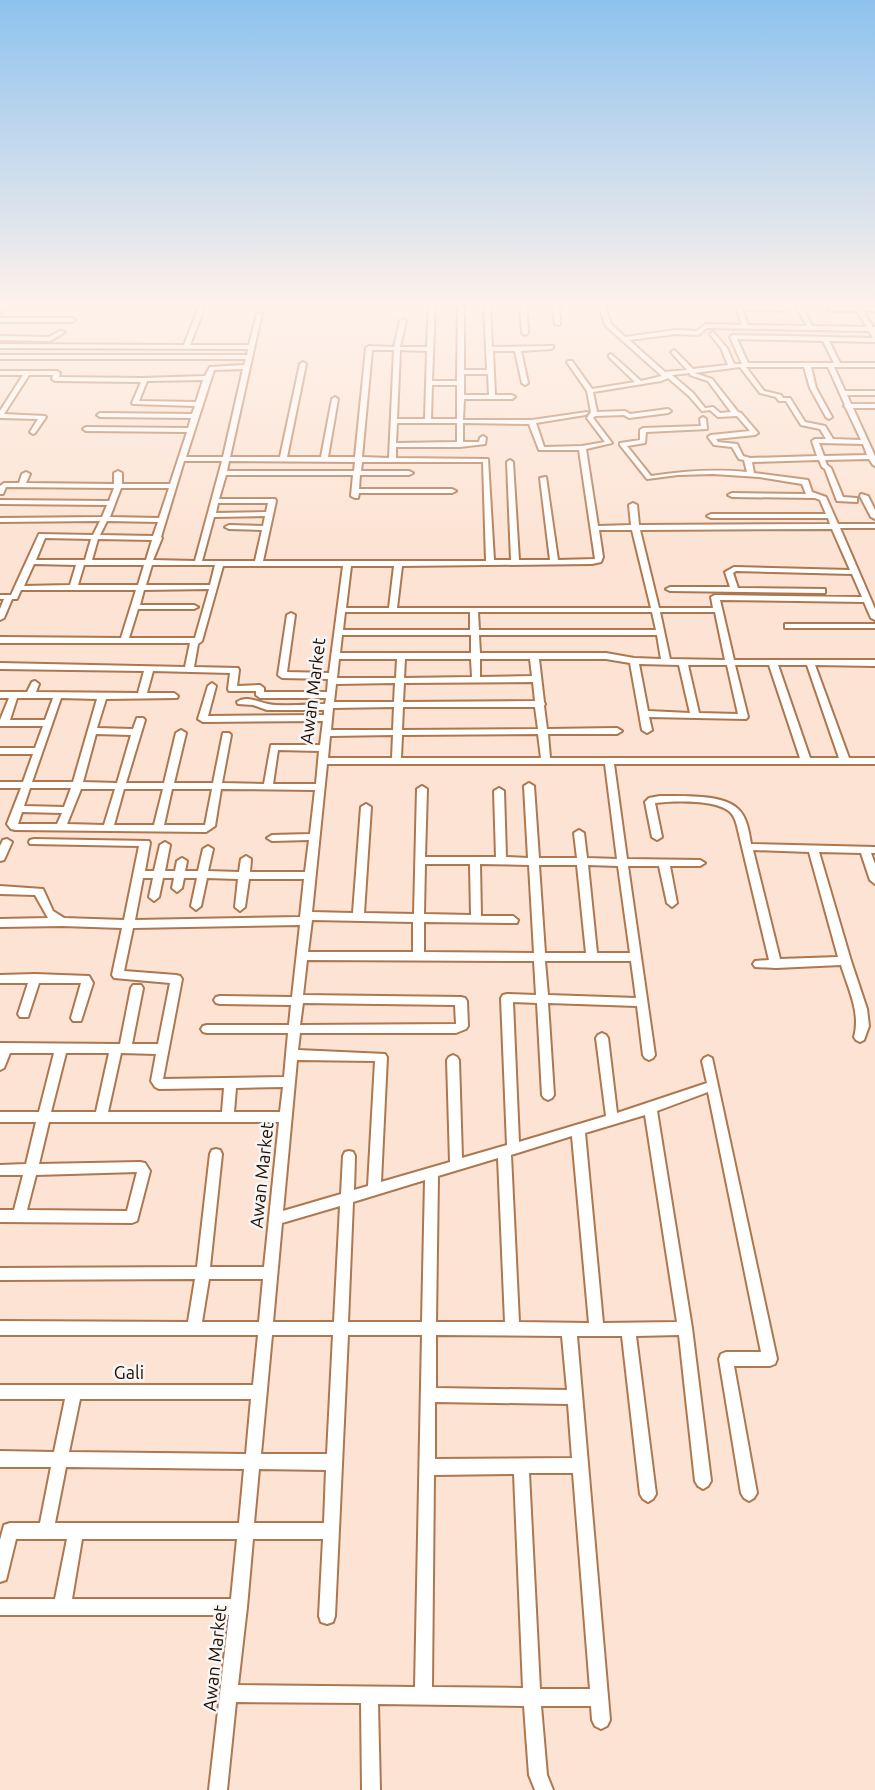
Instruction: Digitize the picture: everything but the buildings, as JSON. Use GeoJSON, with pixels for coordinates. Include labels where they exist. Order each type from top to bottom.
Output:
{"type":"FeatureCollection","features":[{"type":"Feature","properties":{"kind":"street"},"geometry":{"type":"LineString","coordinates":[[0,416],[18,388]]}},
{"type":"Feature","properties":{"kind":"street"},"geometry":{"type":"LineString","coordinates":[[141,388],[135,403],[199,404]]}},
{"type":"Feature","properties":{"kind":"street"},"geometry":{"type":"LineString","coordinates":[[124,641],[204,388]]}},
{"type":"Feature","properties":{"kind":"street"},"geometry":{"type":"LineString","coordinates":[[198,563],[223,472],[242,388]]}},
{"type":"Feature","properties":{"kind":"street"},"geometry":{"type":"LineString","coordinates":[[284,459],[298,388]]}},
{"type":"Feature","properties":{"kind":"street"},"geometry":{"type":"LineString","coordinates":[[365,388],[355,494],[452,491]]}},
{"type":"Feature","properties":{"kind":"street"},"geometry":{"type":"LineString","coordinates":[[392,460],[396,388]]}},
{"type":"Feature","properties":{"kind":"street"},"geometry":{"type":"LineString","coordinates":[[428,421],[429,388]]}},
{"type":"Feature","properties":{"kind":"street"},"geometry":{"type":"LineString","coordinates":[[460,388],[460,445]]}},
{"type":"Feature","properties":{"kind":"street"},"geometry":{"type":"LineString","coordinates":[[492,388],[492,397]]}},
{"type":"Feature","properties":{"kind":"street"},"geometry":{"type":"LineString","coordinates":[[587,388],[590,392],[590,418],[608,444]]}},
{"type":"Feature","properties":{"kind":"street"},"geometry":{"type":"LineString","coordinates":[[590,392],[615,388]]}},
{"type":"Feature","properties":{"kind":"street"},"geometry":{"type":"LineString","coordinates":[[681,388],[693,394],[704,410],[711,408],[718,416],[736,414]]}},
{"type":"Feature","properties":{"kind":"street"},"geometry":{"type":"LineString","coordinates":[[716,388],[736,414],[739,414],[755,433],[711,437],[716,444],[735,446],[741,458],[748,460],[820,456],[873,460]]}},
{"type":"Feature","properties":{"kind":"street"},"geometry":{"type":"LineString","coordinates":[[758,388],[762,393],[779,396],[781,400],[788,399],[803,424],[823,427],[830,441]]}},
{"type":"Feature","properties":{"kind":"street"},"geometry":{"type":"LineString","coordinates":[[813,388],[829,417]]}},
{"type":"Feature","properties":{"kind":"street"},"geometry":{"type":"LineString","coordinates":[[840,388],[873,460]]}},
{"type":"Feature","properties":{"kind":"street"},"geometry":{"type":"LineString","coordinates":[[842,393],[875,393]]}},
{"type":"Feature","properties":{"kind":"street"},"geometry":{"type":"LineString","coordinates":[[459,397],[512,397]]}},
{"type":"Feature","properties":{"kind":"street"},"geometry":{"type":"LineString","coordinates":[[324,459],[335,399]]}},
{"type":"Feature","properties":{"kind":"street"},"geometry":{"type":"LineString","coordinates":[[847,406],[875,406]]}},
{"type":"Feature","properties":{"kind":"street"},"geometry":{"type":"LineString","coordinates":[[395,421],[532,422],[589,414],[625,413],[629,416],[668,411]]}},
{"type":"Feature","properties":{"kind":"street"},"geometry":{"type":"LineString","coordinates":[[100,415],[195,416]]}},
{"type":"Feature","properties":{"kind":"street"},"geometry":{"type":"LineString","coordinates":[[0,416],[43,417],[33,432]]}},
{"type":"Feature","properties":{"kind":"street"},"geometry":{"type":"LineString","coordinates":[[532,422],[541,449],[582,448],[643,442],[643,430],[705,428],[703,419]]}},
{"type":"Feature","properties":{"kind":"street"},"geometry":{"type":"LineString","coordinates":[[86,429],[192,430]]}},
{"type":"Feature","properties":{"kind":"street"},"geometry":{"type":"LineString","coordinates":[[393,445],[482,444],[483,438]]}},
{"type":"Feature","properties":{"kind":"street"},"geometry":{"type":"LineString","coordinates":[[854,500],[840,499],[815,441],[864,442]]}},
{"type":"Feature","properties":{"kind":"street"},"geometry":{"type":"LineString","coordinates":[[622,444],[649,478],[713,471],[751,473],[804,482],[809,493],[823,499],[869,599],[875,618]]}},
{"type":"Feature","properties":{"kind":"street"},"geometry":{"type":"LineString","coordinates":[[31,562],[347,564],[554,563],[598,560],[582,448]]}},
{"type":"Feature","properties":{"kind":"street"},"geometry":{"type":"LineString","coordinates":[[183,459],[486,460],[490,563]]}},
{"type":"Feature","properties":{"kind":"street"},"geometry":{"type":"LineString","coordinates":[[748,460],[751,473]]}},
{"type":"Feature","properties":{"kind":"street"},"geometry":{"type":"LineString","coordinates":[[510,462],[515,563]]}},
{"type":"Feature","properties":{"kind":"street"},"geometry":{"type":"LineString","coordinates":[[223,472],[409,473]]}},
{"type":"Feature","properties":{"kind":"street"},"geometry":{"type":"LineString","coordinates":[[73,588],[112,503],[118,486],[118,473]]}},
{"type":"Feature","properties":{"kind":"street"},"geometry":{"type":"LineString","coordinates":[[22,485],[26,474]]}},
{"type":"Feature","properties":{"kind":"street"},"geometry":{"type":"LineString","coordinates":[[544,478],[554,563]]}},
{"type":"Feature","properties":{"kind":"street"},"geometry":{"type":"LineString","coordinates":[[0,492],[4,485],[174,486]]}},
{"type":"Feature","properties":{"kind":"street"},"geometry":{"type":"LineString","coordinates":[[732,495],[816,496]]}},
{"type":"Feature","properties":{"kind":"street"},"geometry":{"type":"LineString","coordinates":[[864,496],[875,517]]}},
{"type":"Feature","properties":{"kind":"street"},"geometry":{"type":"LineString","coordinates":[[214,501],[272,501],[258,564]]}},
{"type":"Feature","properties":{"kind":"street"},"geometry":{"type":"LineString","coordinates":[[0,502],[112,503]]}},
{"type":"Feature","properties":{"kind":"street"},"geometry":{"type":"LineString","coordinates":[[0,618],[5,597],[14,597],[57,503]]}},
{"type":"Feature","properties":{"kind":"street"},"geometry":{"type":"LineString","coordinates":[[633,505],[635,526],[656,610],[666,662]]}},
{"type":"Feature","properties":{"kind":"street"},"geometry":{"type":"LineString","coordinates":[[210,515],[269,514]]}},
{"type":"Feature","properties":{"kind":"street"},"geometry":{"type":"LineString","coordinates":[[711,516],[831,516]]}},
{"type":"Feature","properties":{"kind":"street"},"geometry":{"type":"LineString","coordinates":[[0,520],[163,520]]}},
{"type":"Feature","properties":{"kind":"street"},"geometry":{"type":"LineString","coordinates":[[594,528],[875,526]]}},
{"type":"Feature","properties":{"kind":"street"},"geometry":{"type":"LineString","coordinates":[[229,527],[266,528]]}},
{"type":"Feature","properties":{"kind":"street"},"geometry":{"type":"LineString","coordinates":[[42,536],[158,538]]}},
{"type":"Feature","properties":{"kind":"street"},"geometry":{"type":"LineString","coordinates":[[0,640],[194,642],[200,640],[220,563]]}},
{"type":"Feature","properties":{"kind":"street"},"geometry":{"type":"LineString","coordinates":[[393,610],[398,563]]}},
{"type":"Feature","properties":{"kind":"street","name":"Awan Market"},"geometry":{"type":"LineString","coordinates":[[218,1790],[247,1529],[264,1329],[323,755],[347,564]]}},
{"type":"Feature","properties":{"kind":"street"},"geometry":{"type":"LineString","coordinates":[[735,589],[729,572],[734,569],[855,572]]}},
{"type":"Feature","properties":{"kind":"street"},"geometry":{"type":"LineString","coordinates":[[814,571],[823,595]]}},
{"type":"Feature","properties":{"kind":"street"},"geometry":{"type":"LineString","coordinates":[[18,588],[214,587]]}},
{"type":"Feature","properties":{"kind":"street"},"geometry":{"type":"LineString","coordinates":[[862,588],[875,589]]}},
{"type":"Feature","properties":{"kind":"street"},"geometry":{"type":"LineString","coordinates":[[670,589],[735,589],[869,599]]}},
{"type":"Feature","properties":{"kind":"street"},"geometry":{"type":"LineString","coordinates":[[644,714],[743,717],[716,610],[715,597],[823,595]]}},
{"type":"Feature","properties":{"kind":"street"},"geometry":{"type":"LineString","coordinates":[[135,607],[194,607]]}},
{"type":"Feature","properties":{"kind":"street"},"geometry":{"type":"LineString","coordinates":[[474,609],[476,679]]}},
{"type":"Feature","properties":{"kind":"street"},"geometry":{"type":"LineString","coordinates":[[341,610],[716,610]]}},
{"type":"Feature","properties":{"kind":"street"},"geometry":{"type":"LineString","coordinates":[[291,615],[282,675],[400,681],[537,679]]}},
{"type":"Feature","properties":{"kind":"street"},"geometry":{"type":"LineString","coordinates":[[788,626],[875,626]]}},
{"type":"Feature","properties":{"kind":"street"},"geometry":{"type":"LineString","coordinates":[[338,633],[661,632]]}},
{"type":"Feature","properties":{"kind":"street"},"geometry":{"type":"LineString","coordinates":[[189,669],[194,642]]}},
{"type":"Feature","properties":{"kind":"street"},"geometry":{"type":"LineString","coordinates":[[534,655],[546,761]]}},
{"type":"Feature","properties":{"kind":"street"},"geometry":{"type":"LineString","coordinates":[[335,656],[534,655],[606,656],[634,661],[683,663],[875,663]]}},
{"type":"Feature","properties":{"kind":"street"},"geometry":{"type":"LineString","coordinates":[[396,762],[401,656]]}},
{"type":"Feature","properties":{"kind":"street"},"geometry":{"type":"LineString","coordinates":[[634,661],[647,730]]}},
{"type":"Feature","properties":{"kind":"street"},"geometry":{"type":"LineString","coordinates":[[683,663],[695,716]]}},
{"type":"Feature","properties":{"kind":"street"},"geometry":{"type":"LineString","coordinates":[[773,663],[806,761]]}},
{"type":"Feature","properties":{"kind":"street"},"geometry":{"type":"LineString","coordinates":[[810,663],[844,761]]}},
{"type":"Feature","properties":{"kind":"street"},"geometry":{"type":"LineString","coordinates":[[0,666],[235,670],[231,688],[260,688],[260,694],[329,706]]}},
{"type":"Feature","properties":{"kind":"street"},"geometry":{"type":"LineString","coordinates":[[142,696],[149,669]]}},
{"type":"Feature","properties":{"kind":"street"},"geometry":{"type":"LineString","coordinates":[[30,695],[35,684]]}},
{"type":"Feature","properties":{"kind":"street"},"geometry":{"type":"LineString","coordinates":[[212,686],[203,719],[329,706]]}},
{"type":"Feature","properties":{"kind":"street"},"geometry":{"type":"LineString","coordinates":[[0,695],[174,696]]}},
{"type":"Feature","properties":{"kind":"street"},"geometry":{"type":"LineString","coordinates":[[14,695],[2,723],[48,723]]}},
{"type":"Feature","properties":{"kind":"street"},"geometry":{"type":"LineString","coordinates":[[58,695],[12,824],[15,827],[209,828],[226,735]]}},
{"type":"Feature","properties":{"kind":"street"},"geometry":{"type":"LineString","coordinates":[[61,828],[77,786],[91,730],[104,696]]}},
{"type":"Feature","properties":{"kind":"street"},"geometry":{"type":"LineString","coordinates":[[241,702],[254,702],[267,707],[541,704]]}},
{"type":"Feature","properties":{"kind":"street"},"geometry":{"type":"LineString","coordinates":[[108,828],[140,720]]}},
{"type":"Feature","properties":{"kind":"street"},"geometry":{"type":"LineString","coordinates":[[91,730],[137,732]]}},
{"type":"Feature","properties":{"kind":"street"},"geometry":{"type":"LineString","coordinates":[[326,733],[617,731]]}},
{"type":"Feature","properties":{"kind":"street"},"geometry":{"type":"LineString","coordinates":[[158,828],[181,733]]}},
{"type":"Feature","properties":{"kind":"street"},"geometry":{"type":"LineString","coordinates":[[268,786],[273,747],[323,755],[396,762],[875,761]]}},
{"type":"Feature","properties":{"kind":"street"},"geometry":{"type":"LineString","coordinates":[[0,751],[38,751]]}},
{"type":"Feature","properties":{"kind":"street"},"geometry":{"type":"LineString","coordinates":[[609,760],[649,1055]]}},
{"type":"Feature","properties":{"kind":"street"},"geometry":{"type":"LineString","coordinates":[[0,785],[320,787]]}},
{"type":"Feature","properties":{"kind":"street"},"geometry":{"type":"LineString","coordinates":[[529,786],[548,1095]]}},
{"type":"Feature","properties":{"kind":"street"},"geometry":{"type":"LineString","coordinates":[[418,956],[422,789]]}},
{"type":"Feature","properties":{"kind":"street"},"geometry":{"type":"LineString","coordinates":[[498,791],[501,861]]}},
{"type":"Feature","properties":{"kind":"street"},"geometry":{"type":"LineString","coordinates":[[657,837],[650,802],[652,800],[706,802],[733,809],[738,815],[748,847],[776,964]]}},
{"type":"Feature","properties":{"kind":"street"},"geometry":{"type":"LineString","coordinates":[[358,917],[366,807]]}},
{"type":"Feature","properties":{"kind":"street"},"geometry":{"type":"LineString","coordinates":[[18,809],[66,810]]}},
{"type":"Feature","properties":{"kind":"street"},"geometry":{"type":"LineString","coordinates":[[579,833],[592,956]]}},
{"type":"Feature","properties":{"kind":"street"},"geometry":{"type":"LineString","coordinates":[[272,838],[315,837]]}},
{"type":"Feature","properties":{"kind":"street"},"geometry":{"type":"LineString","coordinates":[[0,858],[7,842]]}},
{"type":"Feature","properties":{"kind":"street"},"geometry":{"type":"LineString","coordinates":[[34,842],[144,843],[146,845],[118,975],[176,979],[157,1081],[159,1084],[290,1082]]}},
{"type":"Feature","properties":{"kind":"street"},"geometry":{"type":"LineString","coordinates":[[154,897],[165,845]]}},
{"type":"Feature","properties":{"kind":"street"},"geometry":{"type":"LineString","coordinates":[[748,847],[870,850],[875,880]]}},
{"type":"Feature","properties":{"kind":"street"},"geometry":{"type":"LineString","coordinates":[[813,848],[845,962],[861,1009],[863,1026],[860,1037]]}},
{"type":"Feature","properties":{"kind":"street"},"geometry":{"type":"LineString","coordinates":[[196,906],[208,849]]}},
{"type":"Feature","properties":{"kind":"street"},"geometry":{"type":"LineString","coordinates":[[240,907],[246,859]]}},
{"type":"Feature","properties":{"kind":"street"},"geometry":{"type":"LineString","coordinates":[[420,860],[700,863]]}},
{"type":"Feature","properties":{"kind":"street"},"geometry":{"type":"LineString","coordinates":[[177,888],[182,861]]}},
{"type":"Feature","properties":{"kind":"street"},"geometry":{"type":"LineString","coordinates":[[475,861],[476,918]]}},
{"type":"Feature","properties":{"kind":"street"},"geometry":{"type":"LineString","coordinates":[[664,862],[672,903]]}},
{"type":"Feature","properties":{"kind":"street"},"geometry":{"type":"LineString","coordinates":[[139,874],[311,876]]}},
{"type":"Feature","properties":{"kind":"street"},"geometry":{"type":"LineString","coordinates":[[0,890],[39,892],[43,907],[62,922]]}},
{"type":"Feature","properties":{"kind":"street"},"geometry":{"type":"LineString","coordinates":[[0,923],[129,924],[358,917],[513,920]]}},
{"type":"Feature","properties":{"kind":"street"},"geometry":{"type":"LineString","coordinates":[[303,956],[637,957]]}},
{"type":"Feature","properties":{"kind":"street"},"geometry":{"type":"LineString","coordinates":[[759,964],[845,962]]}},
{"type":"Feature","properties":{"kind":"street"},"geometry":{"type":"LineString","coordinates":[[24,1014],[35,978]]}},
{"type":"Feature","properties":{"kind":"street"},"geometry":{"type":"LineString","coordinates":[[0,979],[85,979],[87,982],[77,1018]]}},
{"type":"Feature","properties":{"kind":"street"},"geometry":{"type":"LineString","coordinates":[[101,1118],[137,988]]}},
{"type":"Feature","properties":{"kind":"street"},"geometry":{"type":"LineString","coordinates":[[512,1329],[507,998],[642,1002]]}},
{"type":"Feature","properties":{"kind":"street"},"geometry":{"type":"LineString","coordinates":[[207,1029],[456,1029],[462,1026],[460,1001],[220,1000]]}},
{"type":"Feature","properties":{"kind":"street"},"geometry":{"type":"LineString","coordinates":[[602,1038],[612,1118]]}},
{"type":"Feature","properties":{"kind":"street"},"geometry":{"type":"LineString","coordinates":[[0,1065],[3,1048],[164,1049]]}},
{"type":"Feature","properties":{"kind":"street"},"geometry":{"type":"LineString","coordinates":[[19,1217],[61,1048]]}},
{"type":"Feature","properties":{"kind":"street"},"geometry":{"type":"LineString","coordinates":[[293,1055],[381,1057],[374,1190]]}},
{"type":"Feature","properties":{"kind":"street"},"geometry":{"type":"LineString","coordinates":[[453,1059],[456,1166]]}},
{"type":"Feature","properties":{"kind":"street"},"geometry":{"type":"LineString","coordinates":[[708,1061],[770,1359],[726,1359],[749,1493]]}},
{"type":"Feature","properties":{"kind":"street"},"geometry":{"type":"LineString","coordinates":[[228,1117],[230,1083]]}},
{"type":"Feature","properties":{"kind":"street"},"geometry":{"type":"LineString","coordinates":[[276,1219],[650,1108],[713,1086]]}},
{"type":"Feature","properties":{"kind":"street"},"geometry":{"type":"LineString","coordinates":[[650,1108],[686,1328],[704,1481]]}},
{"type":"Feature","properties":{"kind":"street"},"geometry":{"type":"LineString","coordinates":[[0,1116],[286,1117]]}},
{"type":"Feature","properties":{"kind":"street"},"geometry":{"type":"LineString","coordinates":[[578,1129],[597,1330]]}},
{"type":"Feature","properties":{"kind":"street"},"geometry":{"type":"LineString","coordinates":[[194,1328],[203,1273],[216,1154]]}},
{"type":"Feature","properties":{"kind":"street"},"geometry":{"type":"LineString","coordinates":[[327,1616],[349,1156]]}},
{"type":"Feature","properties":{"kind":"street"},"geometry":{"type":"LineString","coordinates":[[0,1170],[140,1167],[144,1170],[132,1217],[0,1216]]}},
{"type":"Feature","properties":{"kind":"street"},"geometry":{"type":"LineString","coordinates":[[423,1694],[432,1172]]}},
{"type":"Feature","properties":{"kind":"street"},"geometry":{"type":"LineString","coordinates":[[0,1274],[270,1274]]}},
{"type":"Feature","properties":{"kind":"street"},"geometry":{"type":"LineString","coordinates":[[0,1328],[597,1330],[686,1328]]}},
{"type":"Feature","properties":{"kind":"street"},"geometry":{"type":"LineString","coordinates":[[569,1329],[601,1720]]}},
{"type":"Feature","properties":{"kind":"street"},"geometry":{"type":"LineString","coordinates":[[628,1329],[648,1494]]}},
{"type":"Feature","properties":{"kind":"street","name":"Gali"},"geometry":{"type":"LineString","coordinates":[[0,1392],[259,1392]]}},
{"type":"Feature","properties":{"kind":"street"},"geometry":{"type":"LineString","coordinates":[[46,1531],[74,1392]]}},
{"type":"Feature","properties":{"kind":"street"},"geometry":{"type":"LineString","coordinates":[[429,1395],[574,1397]]}},
{"type":"Feature","properties":{"kind":"street"},"geometry":{"type":"LineString","coordinates":[[0,1459],[333,1462]]}},
{"type":"Feature","properties":{"kind":"street"},"geometry":{"type":"LineString","coordinates":[[428,1467],[580,1465]]}},
{"type":"Feature","properties":{"kind":"street"},"geometry":{"type":"LineString","coordinates":[[521,1466],[532,1696],[538,1775],[544,1790]]}},
{"type":"Feature","properties":{"kind":"street"},"geometry":{"type":"LineString","coordinates":[[0,1574],[5,1531],[247,1529],[330,1531]]}},
{"type":"Feature","properties":{"kind":"street"},"geometry":{"type":"LineString","coordinates":[[62,1606],[76,1531]]}},
{"type":"Feature","properties":{"kind":"street"},"geometry":{"type":"LineString","coordinates":[[0,1607],[238,1606]]}},
{"type":"Feature","properties":{"kind":"street"},"geometry":{"type":"LineString","coordinates":[[229,1693],[599,1698]]}},
{"type":"Feature","properties":{"kind":"street"},"geometry":{"type":"LineString","coordinates":[[369,1694],[371,1790]]}}]}
